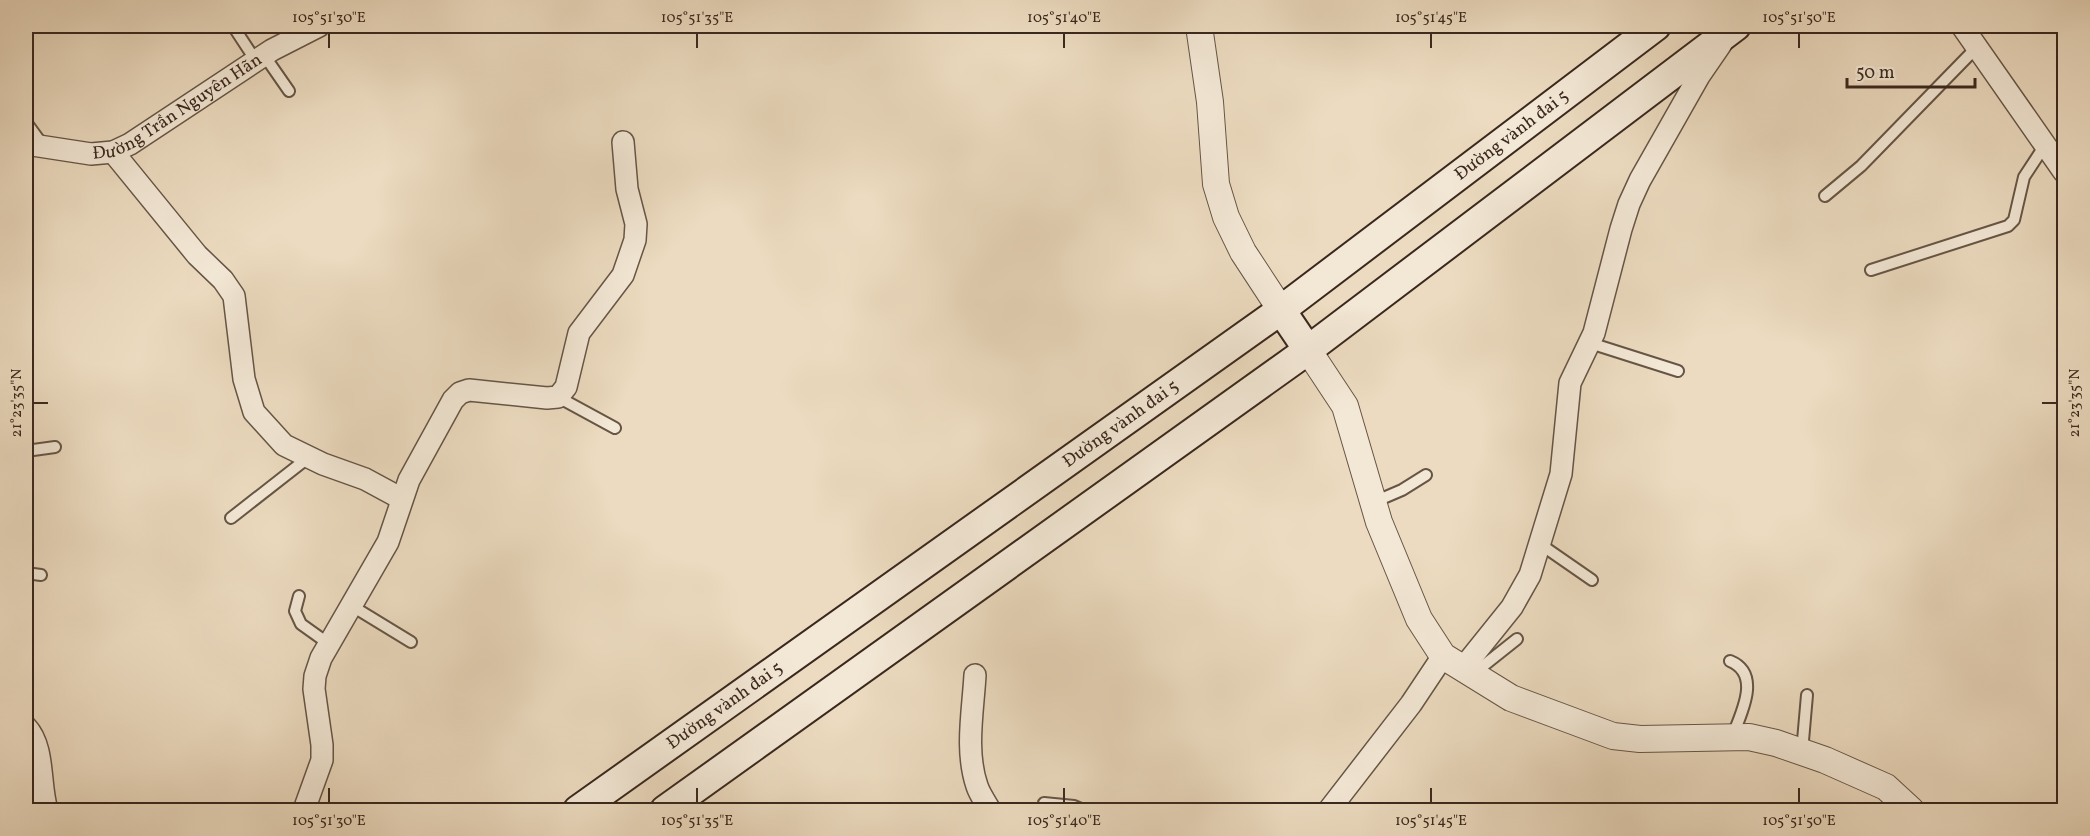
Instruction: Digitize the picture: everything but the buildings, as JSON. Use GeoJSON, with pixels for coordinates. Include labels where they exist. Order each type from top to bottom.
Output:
{"type":"FeatureCollection","features":[{"type":"Feature","properties":{"kind":"main road","name":"Đường vành đai 5"},"geometry":{"type":"LineString","coordinates":[[578,810],[1281,310],[1656,26]]}},
{"type":"Feature","properties":{"kind":"main road"},"geometry":{"type":"LineString","coordinates":[[665,810],[1308,350],[1734,27]]}},
{"type":"Feature","properties":{"kind":"main road"},"geometry":{"type":"LineString","coordinates":[[1281,310],[1308,350]]}},
{"type":"Feature","properties":{"kind":"street","name":"Đường Trần Nguyên Hãn"},"geometry":{"type":"LineString","coordinates":[[35,146],[91,154],[113,152],[130,144],[260,58],[319,26]]}},
{"type":"Feature","properties":{"kind":"street"},"geometry":{"type":"LineString","coordinates":[[1199,26],[1206,69],[1216,184],[1226,217],[1243,252],[1281,310]]}},
{"type":"Feature","properties":{"kind":"street"},"geometry":{"type":"LineString","coordinates":[[1965,26],[1977,47],[2064,172]]}},
{"type":"Feature","properties":{"kind":"street"},"geometry":{"type":"LineString","coordinates":[[1329,810],[1411,704],[1460,666],[1522,592],[1530,575],[1563,468],[1570,383],[1590,343],[1629,204],[1640,180],[1699,76],[1734,27]]}},
{"type":"Feature","properties":{"kind":"street"},"geometry":{"type":"LineString","coordinates":[[304,810],[322,760],[314,689],[315,676],[329,644],[388,542],[409,480],[453,400],[460,393],[469,390],[547,398],[558,397],[566,387],[579,333],[623,275],[635,240],[636,224],[627,189],[623,142]]}},
{"type":"Feature","properties":{"kind":"street"},"geometry":{"type":"LineString","coordinates":[[113,152],[197,255],[223,280],[234,296],[244,379],[254,412],[284,445],[365,479],[402,500]]}},
{"type":"Feature","properties":{"kind":"street"},"geometry":{"type":"LineString","coordinates":[[1308,350],[1345,406],[1379,522],[1419,619],[1460,666],[1511,698],[1613,736],[1640,739],[1749,737],[1802,752],[1886,787],[1911,810]]}},
{"type":"Feature","properties":{"kind":"street"},"geometry":{"type":"LineString","coordinates":[[975,675],[970,746],[972,768],[977,788],[990,810]]}},
{"type":"Feature","properties":{"kind":"street"},"geometry":{"type":"LineString","coordinates":[[26,727],[37,748],[39,803]]}},
{"type":"Feature","properties":{"kind":"lane"},"geometry":{"type":"LineString","coordinates":[[233,26],[289,91]]}},
{"type":"Feature","properties":{"kind":"lane"},"geometry":{"type":"LineString","coordinates":[[1825,196],[1861,166],[1977,47]]}},
{"type":"Feature","properties":{"kind":"lane"},"geometry":{"type":"LineString","coordinates":[[26,122],[35,146]]}},
{"type":"Feature","properties":{"kind":"lane"},"geometry":{"type":"LineString","coordinates":[[1870,270],[2008,226],[2014,220],[2024,177],[2045,145]]}},
{"type":"Feature","properties":{"kind":"lane"},"geometry":{"type":"LineString","coordinates":[[1590,343],[1678,371]]}},
{"type":"Feature","properties":{"kind":"lane"},"geometry":{"type":"LineString","coordinates":[[558,397],[615,428]]}},
{"type":"Feature","properties":{"kind":"lane"},"geometry":{"type":"LineString","coordinates":[[26,451],[54,447]]}},
{"type":"Feature","properties":{"kind":"lane"},"geometry":{"type":"LineString","coordinates":[[231,518],[309,457]]}},
{"type":"Feature","properties":{"kind":"lane"},"geometry":{"type":"LineString","coordinates":[[1373,502],[1402,490],[1426,475]]}},
{"type":"Feature","properties":{"kind":"lane"},"geometry":{"type":"LineString","coordinates":[[1540,544],[1592,580]]}},
{"type":"Feature","properties":{"kind":"lane"},"geometry":{"type":"LineString","coordinates":[[26,573],[41,575]]}},
{"type":"Feature","properties":{"kind":"lane"},"geometry":{"type":"LineString","coordinates":[[299,596],[295,611],[301,624],[329,644]]}},
{"type":"Feature","properties":{"kind":"lane"},"geometry":{"type":"LineString","coordinates":[[352,606],[411,642]]}},
{"type":"Feature","properties":{"kind":"lane"},"geometry":{"type":"LineString","coordinates":[[1460,666],[1517,639]]}},
{"type":"Feature","properties":{"kind":"lane"},"geometry":{"type":"LineString","coordinates":[[1730,661],[1739,665],[1746,674],[1746,697],[1732,738]]}},
{"type":"Feature","properties":{"kind":"lane"},"geometry":{"type":"LineString","coordinates":[[1802,752],[1807,695]]}},
{"type":"Feature","properties":{"kind":"lane"},"geometry":{"type":"LineString","coordinates":[[1044,803],[1074,806],[1083,810]]}}]}
